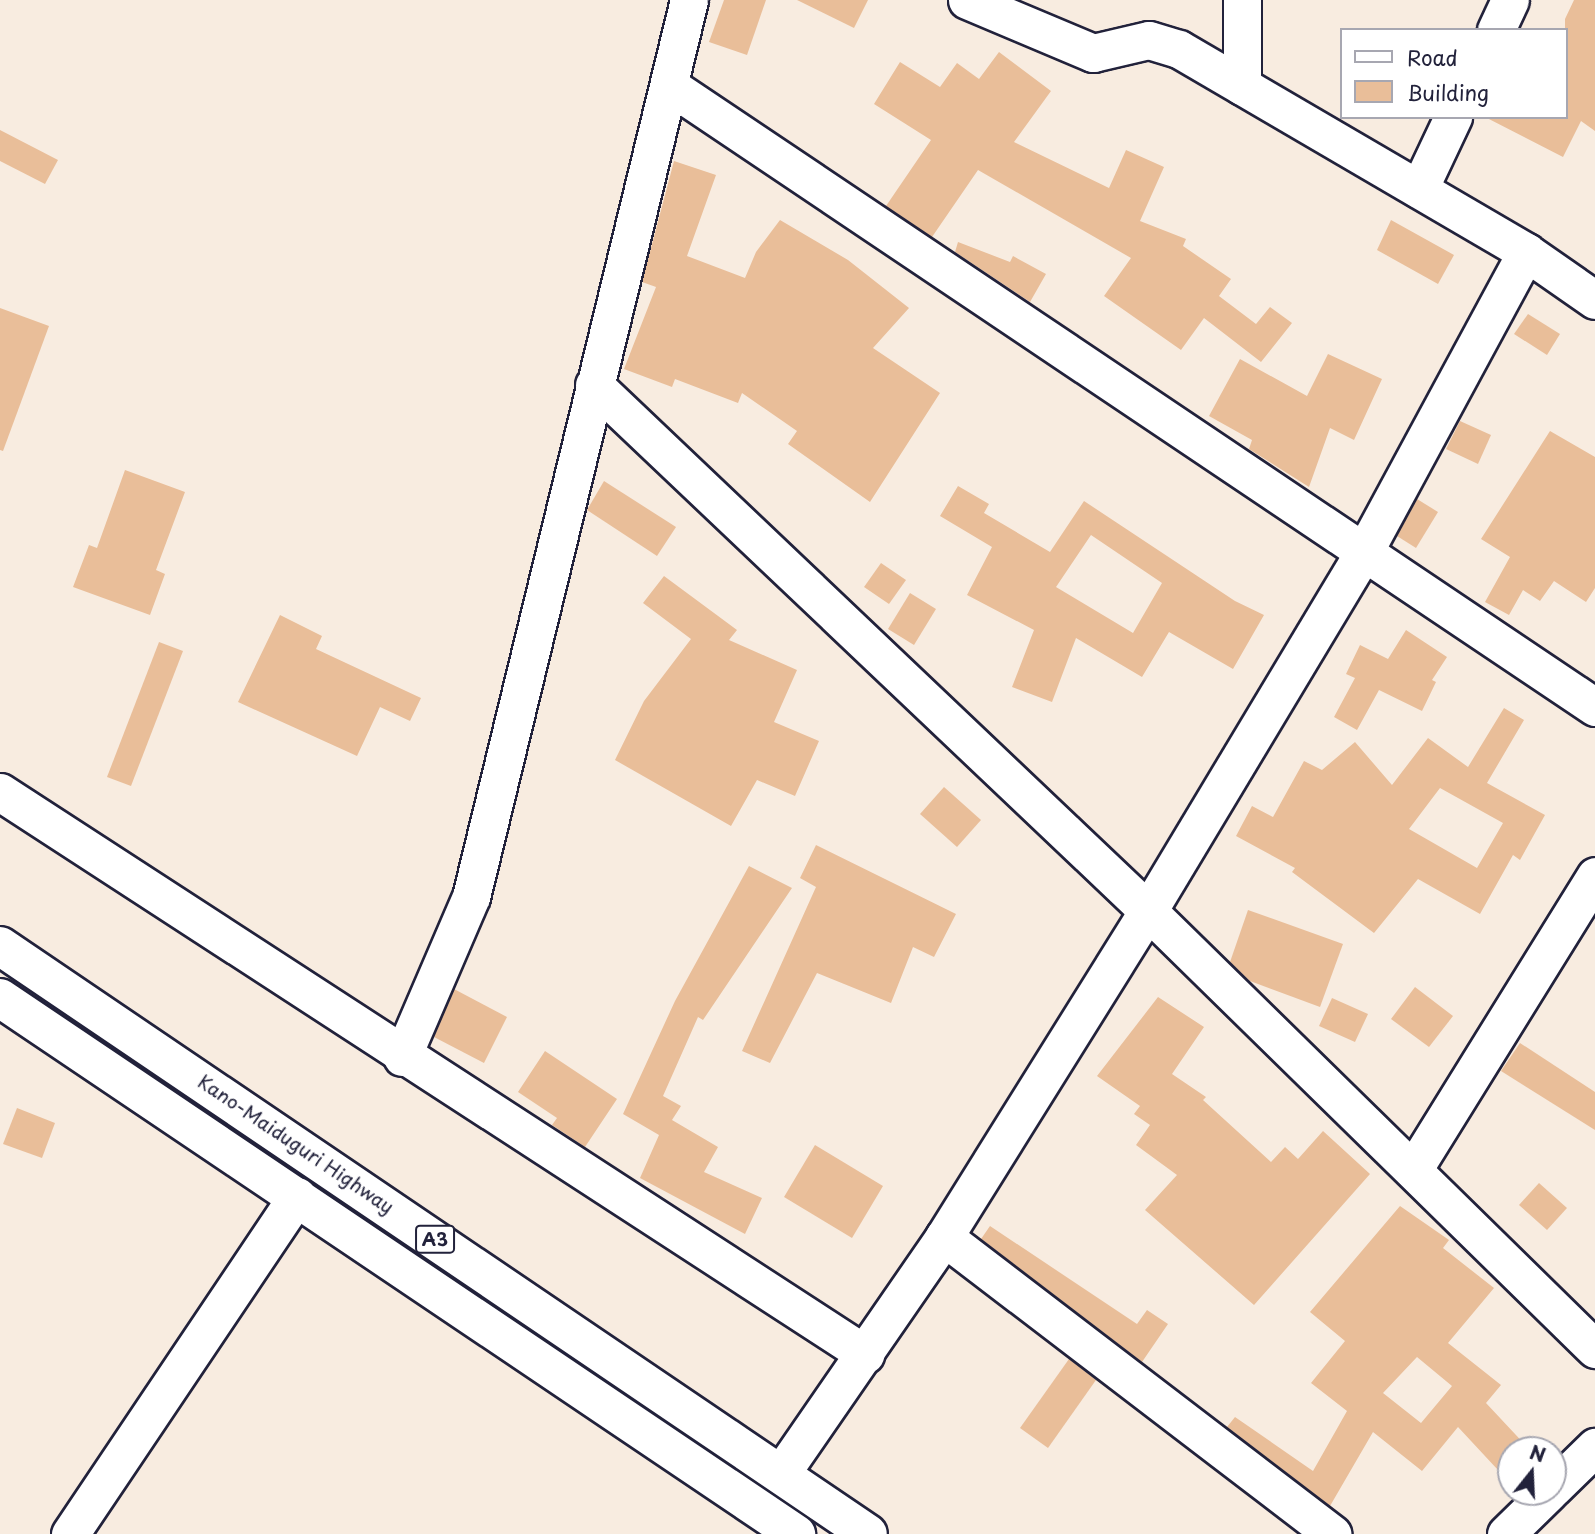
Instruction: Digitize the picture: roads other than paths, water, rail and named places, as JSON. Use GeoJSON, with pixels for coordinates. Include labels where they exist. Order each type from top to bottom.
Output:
{"type":"FeatureCollection","features":[{"type":"Feature","properties":{"kind":"highway","name":"Kano-Maiduguri Highway"},"geometry":{"type":"LineString","coordinates":[[0,946],[188,1069],[782,1472],[868,1534]]}},
{"type":"Feature","properties":{"kind":"highway","name":"A3"},"geometry":{"type":"LineString","coordinates":[[0,998],[298,1196],[796,1534]]}},
{"type":"Feature","properties":{"kind":"highway"},"geometry":{"type":"LineString","coordinates":[[161,1106],[188,1069]]}},
{"type":"Feature","properties":{"kind":"street"},"geometry":{"type":"LineString","coordinates":[[402,1057],[471,897],[689,0]]}},
{"type":"Feature","properties":{"kind":"street"},"geometry":{"type":"LineString","coordinates":[[967,0],[1093,53],[1149,40],[1179,48],[1527,252],[1595,300]]}},
{"type":"Feature","properties":{"kind":"street"},"geometry":{"type":"LineString","coordinates":[[1242,0],[1242,86]]}},
{"type":"Feature","properties":{"kind":"street"},"geometry":{"type":"LineString","coordinates":[[1497,28],[1510,0]]}},
{"type":"Feature","properties":{"kind":"street"},"geometry":{"type":"LineString","coordinates":[[670,86],[1595,707]]}},
{"type":"Feature","properties":{"kind":"street"},"geometry":{"type":"LineString","coordinates":[[1419,189],[1453,119]]}},
{"type":"Feature","properties":{"kind":"street"},"geometry":{"type":"LineString","coordinates":[[782,1472],[944,1237],[1148,911],[1364,552],[1527,252]]}},
{"type":"Feature","properties":{"kind":"street"},"geometry":{"type":"LineString","coordinates":[[594,385],[1148,911],[1595,1349]]}},
{"type":"Feature","properties":{"kind":"street"},"geometry":{"type":"LineString","coordinates":[[0,792],[402,1057],[865,1354]]}},
{"type":"Feature","properties":{"kind":"street"},"geometry":{"type":"LineString","coordinates":[[1413,1170],[1595,876]]}},
{"type":"Feature","properties":{"kind":"street"},"geometry":{"type":"LineString","coordinates":[[70,1534],[298,1196]]}},
{"type":"Feature","properties":{"kind":"street"},"geometry":{"type":"LineString","coordinates":[[944,1237],[1332,1534]]}},
{"type":"Feature","properties":{"kind":"street"},"geometry":{"type":"LineString","coordinates":[[1567,1474],[1595,1447]]}},
{"type":"Feature","properties":{"kind":"street"},"geometry":{"type":"LineString","coordinates":[[1506,1534],[1535,1506]]}}]}
